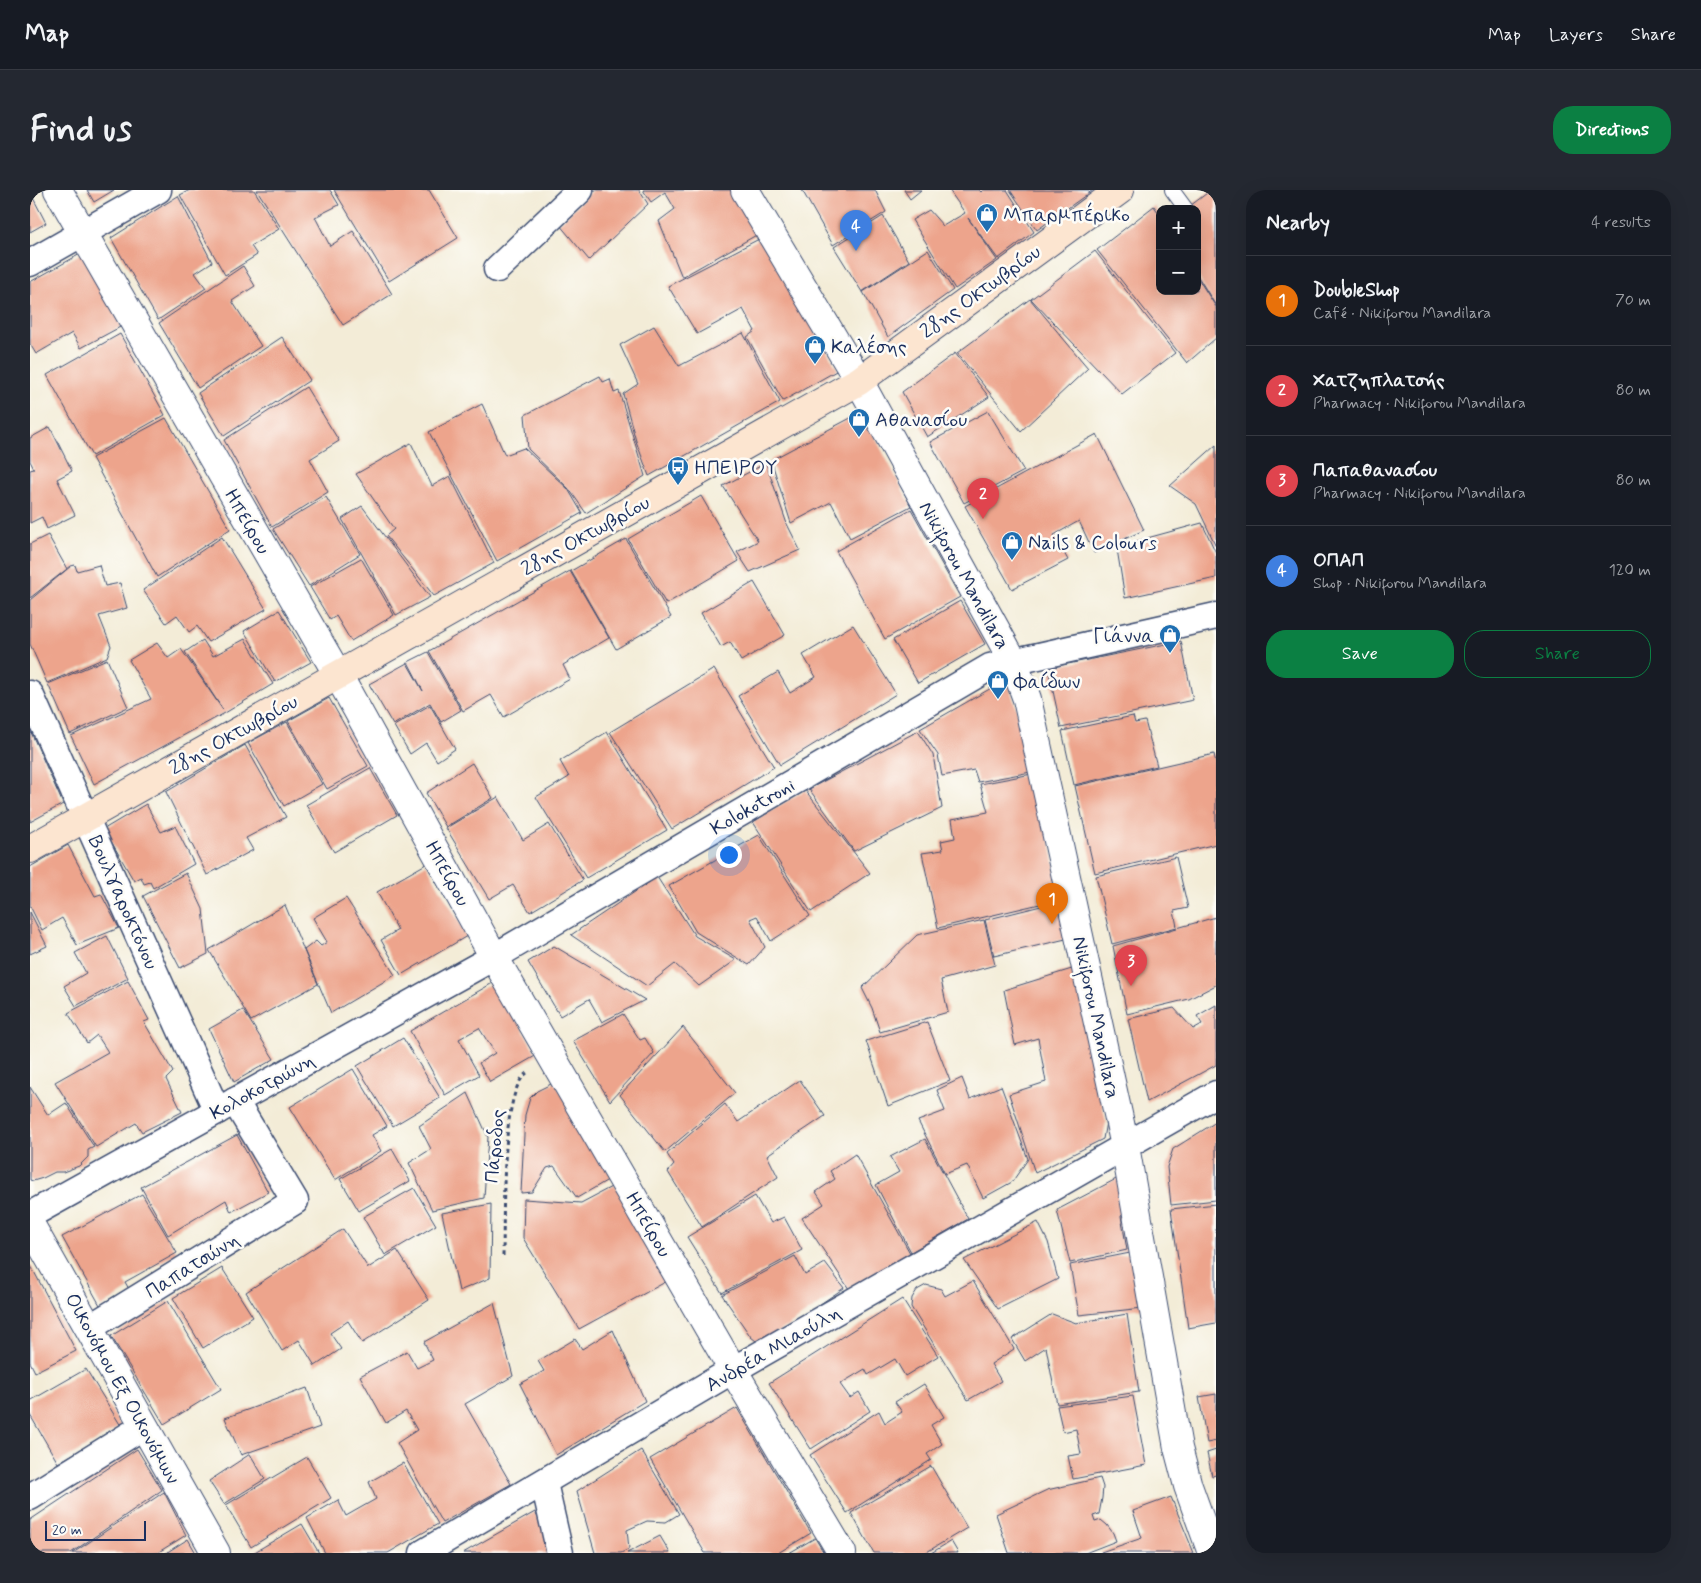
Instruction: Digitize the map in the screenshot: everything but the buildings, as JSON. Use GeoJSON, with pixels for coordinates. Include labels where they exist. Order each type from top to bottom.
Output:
{"type":"FeatureCollection","features":[{"type":"Feature","properties":{"kind":"main road","name":"28ης Οκτωβρίου"},"geometry":{"type":"LineString","coordinates":[[30,849],[859,380],[1120,190]]}},
{"type":"Feature","properties":{"kind":"street","name":"Ηπείρου"},"geometry":{"type":"LineString","coordinates":[[58,190],[338,675],[552,1057],[842,1553]]}},
{"type":"Feature","properties":{"kind":"street"},"geometry":{"type":"LineString","coordinates":[[30,263],[158,190]]}},
{"type":"Feature","properties":{"kind":"street"},"geometry":{"type":"LineString","coordinates":[[497,269],[580,190]]}},
{"type":"Feature","properties":{"kind":"street","name":"Nikiforou Mandilara"},"geometry":{"type":"LineString","coordinates":[[745,190],[859,380],[1013,661],[1028,699],[1126,1146],[1178,1448],[1190,1493],[1212,1553]]}},
{"type":"Feature","properties":{"kind":"street","name":"Kolokotroni"},"geometry":{"type":"LineString","coordinates":[[494,956],[990,667],[1216,616]]}},
{"type":"Feature","properties":{"kind":"street","name":"Βουλγαροκτόνου"},"geometry":{"type":"LineString","coordinates":[[30,694],[86,817],[226,1106],[294,1201]]}},
{"type":"Feature","properties":{"kind":"street","name":"Κολοκοτρώνη"},"geometry":{"type":"LineString","coordinates":[[30,1215],[494,956]]}},
{"type":"Feature","properties":{"kind":"street","name":"Ανδρέα Μιαούλη"},"geometry":{"type":"LineString","coordinates":[[423,1553],[734,1370],[1216,1094]]}},
{"type":"Feature","properties":{"kind":"street","name":"Παπατσώνη"},"geometry":{"type":"LineString","coordinates":[[89,1328],[294,1201]]}},
{"type":"Feature","properties":{"kind":"street","name":"Οικονόμου Εξ Οικονόμων"},"geometry":{"type":"LineString","coordinates":[[30,1224],[216,1553]]}},
{"type":"Feature","properties":{"kind":"street"},"geometry":{"type":"LineString","coordinates":[[30,1497],[144,1426]]}},
{"type":"Feature","properties":{"kind":"street"},"geometry":{"type":"LineString","coordinates":[[544,1483],[560,1553]]}},
{"type":"Feature","properties":{"kind":"lane"},"geometry":{"type":"LineString","coordinates":[[1172,190],[1183,205]]}},
{"type":"Feature","properties":{"kind":"path","name":"Πάροδος"},"geometry":{"type":"LineString","coordinates":[[503,1256],[505,1149],[513,1098],[522,1076],[552,1057]]}},
{"type":"Feature","properties":{"kind":"place","name":"Μπαρμπέρικο"},"geometry":{"type":"Point","coordinates":[987,233]}},
{"type":"Feature","properties":{"kind":"place","name":"ΟΠΑΠ"},"geometry":{"type":"Point","coordinates":[856,251]}},
{"type":"Feature","properties":{"kind":"place","name":"Καλέσης"},"geometry":{"type":"Point","coordinates":[815,365]}},
{"type":"Feature","properties":{"kind":"place","name":"Αθανασίου"},"geometry":{"type":"Point","coordinates":[859,438]}},
{"type":"Feature","properties":{"kind":"place","name":"ΗΠΕΙΡΟΥ"},"geometry":{"type":"Point","coordinates":[678,486]}},
{"type":"Feature","properties":{"kind":"place","name":"Χατζηπλατσής"},"geometry":{"type":"Point","coordinates":[983,519]}},
{"type":"Feature","properties":{"kind":"place","name":"Nails & Colours"},"geometry":{"type":"Point","coordinates":[1012,561]}},
{"type":"Feature","properties":{"kind":"place","name":"Γιάννα"},"geometry":{"type":"Point","coordinates":[1170,654]}},
{"type":"Feature","properties":{"kind":"place","name":"Φαίδων"},"geometry":{"type":"Point","coordinates":[998,700]}},
{"type":"Feature","properties":{"kind":"place","name":"DoubleShop"},"geometry":{"type":"Point","coordinates":[1052,924]}},
{"type":"Feature","properties":{"kind":"place","name":"Παπαθανασίου"},"geometry":{"type":"Point","coordinates":[1131,986]}}]}
